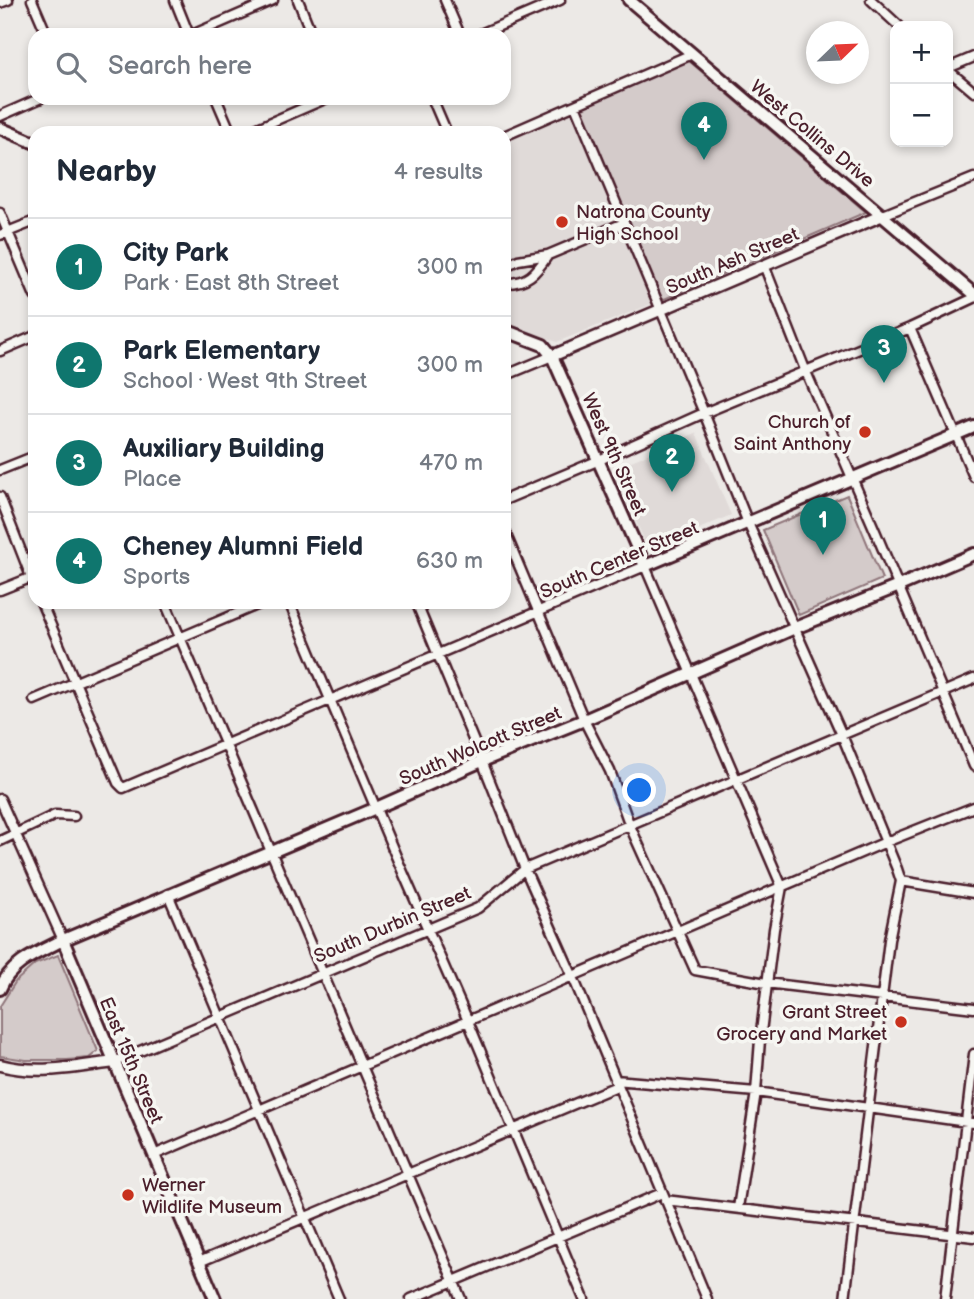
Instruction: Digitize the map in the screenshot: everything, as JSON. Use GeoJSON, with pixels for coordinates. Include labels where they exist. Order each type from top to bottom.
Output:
{"type":"FeatureCollection","features":[{"type":"Feature","properties":{"kind":"main road","name":"West Collins Drive"},"geometry":{"type":"LineString","coordinates":[[629,0],[883,215],[974,296]]}},
{"type":"Feature","properties":{"kind":"main road"},"geometry":{"type":"LineString","coordinates":[[0,128],[28,140]]}},
{"type":"Feature","properties":{"kind":"main road"},"geometry":{"type":"LineString","coordinates":[[511,333],[543,345],[552,356]]}},
{"type":"Feature","properties":{"kind":"main road","name":"West 9th Street"},"geometry":{"type":"LineString","coordinates":[[552,356],[645,566]]}},
{"type":"Feature","properties":{"kind":"main road","name":"South Center Street"},"geometry":{"type":"LineString","coordinates":[[645,566],[974,426]]}},
{"type":"Feature","properties":{"kind":"main road","name":"South Wolcott Street"},"geometry":{"type":"LineString","coordinates":[[1,983],[29,957],[63,940],[974,554]]}},
{"type":"Feature","properties":{"kind":"main road","name":"East 15th Street"},"geometry":{"type":"LineString","coordinates":[[63,940],[215,1299]]}},
{"type":"Feature","properties":{"kind":"street"},"geometry":{"type":"LineString","coordinates":[[0,3],[8,0]]}},
{"type":"Feature","properties":{"kind":"street"},"geometry":{"type":"LineString","coordinates":[[32,0],[44,28]]}},
{"type":"Feature","properties":{"kind":"street"},"geometry":{"type":"LineString","coordinates":[[175,0],[188,28]]}},
{"type":"Feature","properties":{"kind":"street"},"geometry":{"type":"LineString","coordinates":[[207,28],[273,0]]}},
{"type":"Feature","properties":{"kind":"street"},"geometry":{"type":"LineString","coordinates":[[298,0],[309,28]]}},
{"type":"Feature","properties":{"kind":"street"},"geometry":{"type":"LineString","coordinates":[[445,0],[457,28]]}},
{"type":"Feature","properties":{"kind":"street"},"geometry":{"type":"LineString","coordinates":[[494,28],[560,0]]}},
{"type":"Feature","properties":{"kind":"street"},"geometry":{"type":"LineString","coordinates":[[871,0],[894,21]]}},
{"type":"Feature","properties":{"kind":"street"},"geometry":{"type":"LineString","coordinates":[[511,133],[692,54]]}},
{"type":"Feature","properties":{"kind":"street"},"geometry":{"type":"LineString","coordinates":[[953,67],[974,57]]}},
{"type":"Feature","properties":{"kind":"street"},"geometry":{"type":"LineString","coordinates":[[953,73],[974,92]]}},
{"type":"Feature","properties":{"kind":"street"},"geometry":{"type":"LineString","coordinates":[[0,116],[28,104]]}},
{"type":"Feature","properties":{"kind":"street"},"geometry":{"type":"LineString","coordinates":[[219,105],[228,126]]}},
{"type":"Feature","properties":{"kind":"street"},"geometry":{"type":"LineString","coordinates":[[262,126],[311,105]]}},
{"type":"Feature","properties":{"kind":"street"},"geometry":{"type":"LineString","coordinates":[[435,105],[444,126]]}},
{"type":"Feature","properties":{"kind":"street"},"geometry":{"type":"LineString","coordinates":[[575,105],[748,523],[842,735],[901,881],[889,940],[845,1299]]}},
{"type":"Feature","properties":{"kind":"street","name":"South Ash Street"},"geometry":{"type":"LineString","coordinates":[[511,373],[974,178]]}},
{"type":"Feature","properties":{"kind":"street"},"geometry":{"type":"LineString","coordinates":[[0,213],[4,234],[28,282]]}},
{"type":"Feature","properties":{"kind":"street"},"geometry":{"type":"LineString","coordinates":[[511,264],[548,255],[624,223]]}},
{"type":"Feature","properties":{"kind":"street"},"geometry":{"type":"LineString","coordinates":[[4,234],[28,224]]}},
{"type":"Feature","properties":{"kind":"street"},"geometry":{"type":"LineString","coordinates":[[511,283],[535,273],[548,255]]}},
{"type":"Feature","properties":{"kind":"street"},"geometry":{"type":"LineString","coordinates":[[764,265],[806,372],[974,766]]}},
{"type":"Feature","properties":{"kind":"street"},"geometry":{"type":"LineString","coordinates":[[511,497],[704,413],[910,328],[974,296]]}},
{"type":"Feature","properties":{"kind":"street"},"geometry":{"type":"LineString","coordinates":[[910,328],[974,477]]}},
{"type":"Feature","properties":{"kind":"street"},"geometry":{"type":"LineString","coordinates":[[0,351],[28,339]]}},
{"type":"Feature","properties":{"kind":"street"},"geometry":{"type":"LineString","coordinates":[[0,470],[28,459]]}},
{"type":"Feature","properties":{"kind":"street"},"geometry":{"type":"LineString","coordinates":[[0,497],[28,565]]}},
{"type":"Feature","properties":{"kind":"street"},"geometry":{"type":"LineString","coordinates":[[511,547],[584,720],[610,771],[629,826],[695,970],[766,983],[974,1008]]}},
{"type":"Feature","properties":{"kind":"street"},"geometry":{"type":"LineString","coordinates":[[645,566],[782,887],[766,983],[756,1092],[738,1208]]}},
{"type":"Feature","properties":{"kind":"street","name":"South Center Street"},"geometry":{"type":"LineString","coordinates":[[75,682],[118,783],[123,788],[645,566]]}},
{"type":"Feature","properties":{"kind":"street"},"geometry":{"type":"LineString","coordinates":[[0,590],[28,579]]}},
{"type":"Feature","properties":{"kind":"street"},"geometry":{"type":"LineString","coordinates":[[44,609],[75,682]]}},
{"type":"Feature","properties":{"kind":"street"},"geometry":{"type":"LineString","coordinates":[[168,609],[461,1299]]}},
{"type":"Feature","properties":{"kind":"street"},"geometry":{"type":"LineString","coordinates":[[34,700],[248,609]]}},
{"type":"Feature","properties":{"kind":"street"},"geometry":{"type":"LineString","coordinates":[[292,609],[584,1299]]}},
{"type":"Feature","properties":{"kind":"street"},"geometry":{"type":"LineString","coordinates":[[419,609],[525,869],[573,977],[707,1299]]}},
{"type":"Feature","properties":{"kind":"street","name":"South Durbin Street"},"geometry":{"type":"LineString","coordinates":[[0,1065],[17,1069],[57,1069],[114,1062],[478,908],[525,869],[974,679]]}},
{"type":"Feature","properties":{"kind":"street","name":"East 15th Street"},"geometry":{"type":"LineString","coordinates":[[0,799],[63,940]]}},
{"type":"Feature","properties":{"kind":"street"},"geometry":{"type":"LineString","coordinates":[[154,1155],[886,842],[974,807]]}},
{"type":"Feature","properties":{"kind":"street"},"geometry":{"type":"LineString","coordinates":[[0,841],[55,815],[74,816]]}},
{"type":"Feature","properties":{"kind":"street"},"geometry":{"type":"LineString","coordinates":[[901,881],[974,893]]}},
{"type":"Feature","properties":{"kind":"street"},"geometry":{"type":"LineString","coordinates":[[168,894],[339,1299]]}},
{"type":"Feature","properties":{"kind":"street"},"geometry":{"type":"LineString","coordinates":[[944,1299],[970,1123],[974,1054]]}},
{"type":"Feature","properties":{"kind":"street"},"geometry":{"type":"LineString","coordinates":[[199,1262],[514,1130],[616,1083],[756,1092],[970,1123]]}},
{"type":"Feature","properties":{"kind":"street"},"geometry":{"type":"LineString","coordinates":[[411,1299],[557,1237],[663,1196],[974,1237]]}},
{"type":"Feature","properties":{"kind":"shaded area"},"geometry":{"type":"Polygon","coordinates":[[[688,60],[866,212],[662,300],[581,107],[688,60]]]}},
{"type":"Feature","properties":{"kind":"shaded area","name":"Natrona County High School"},"geometry":{"type":"Polygon","coordinates":[[[573,112],[654,303],[557,342],[511,324],[511,138],[573,112]]]}},
{"type":"Feature","properties":{"kind":"shaded area"},"geometry":{"type":"Polygon","coordinates":[[[696,433],[731,515],[649,551],[613,469],[696,433]]]}},
{"type":"Feature","properties":{"kind":"shaded area"},"geometry":{"type":"Polygon","coordinates":[[[847,495],[882,579],[799,615],[763,530],[847,495]]]}},
{"type":"Feature","properties":{"kind":"shaded area"},"geometry":{"type":"Polygon","coordinates":[[[58,955],[98,1051],[89,1058],[67,1060],[26,1060],[0,1056],[0,1006],[16,981],[35,964],[58,955]]]}},
{"type":"Feature","properties":{"kind":"place","name":"Cheney Alumni Field"},"geometry":{"type":"Point","coordinates":[704,160]}},
{"type":"Feature","properties":{"kind":"place","name":"Natrona County High School"},"geometry":{"type":"Point","coordinates":[562,222]}},
{"type":"Feature","properties":{"kind":"place","name":"Auxiliary Building"},"geometry":{"type":"Point","coordinates":[884,383]}},
{"type":"Feature","properties":{"kind":"place","name":"Church of Saint Anthony"},"geometry":{"type":"Point","coordinates":[865,432]}},
{"type":"Feature","properties":{"kind":"place","name":"Park Elementary"},"geometry":{"type":"Point","coordinates":[672,492]}},
{"type":"Feature","properties":{"kind":"place","name":"City Park"},"geometry":{"type":"Point","coordinates":[823,555]}},
{"type":"Feature","properties":{"kind":"place","name":"Grant Street Grocery and Market"},"geometry":{"type":"Point","coordinates":[901,1022]}},
{"type":"Feature","properties":{"kind":"place","name":"Werner Wildlife Museum"},"geometry":{"type":"Point","coordinates":[128,1195]}}]}
